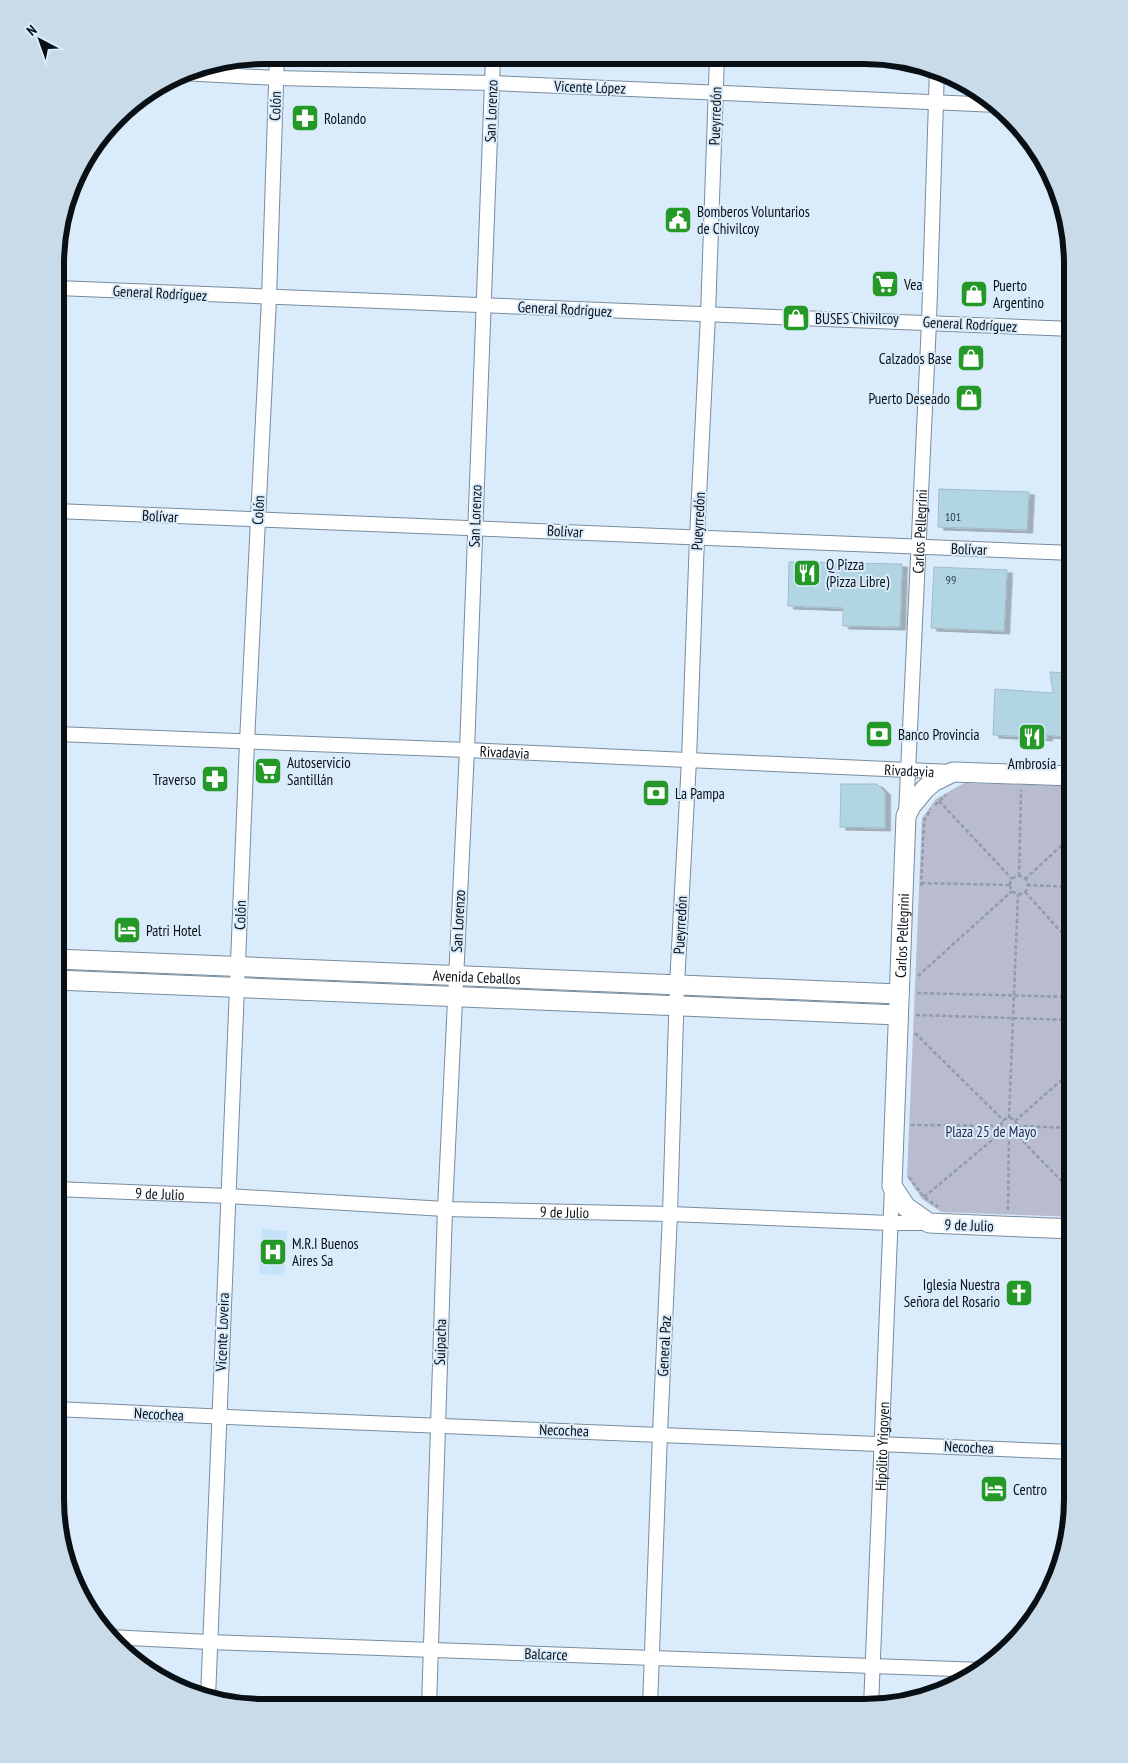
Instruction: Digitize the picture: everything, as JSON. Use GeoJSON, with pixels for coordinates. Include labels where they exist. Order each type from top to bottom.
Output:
{"type":"FeatureCollection","features":[{"type":"Feature","properties":{"kind":"main road","name":"Rivadavia"},"geometry":{"type":"LineString","coordinates":[[906,816],[911,806],[925,789],[933,782],[953,772],[1064,776]]}},
{"type":"Feature","properties":{"kind":"main road","name":"Carlos Pellegrini"},"geometry":{"type":"LineString","coordinates":[[899,994],[906,816]]}},
{"type":"Feature","properties":{"kind":"main road","name":"Avenida Ceballos"},"geometry":{"type":"LineString","coordinates":[[64,959],[899,994]]}},
{"type":"Feature","properties":{"kind":"main road","name":"Avenida Ceballos"},"geometry":{"type":"LineString","coordinates":[[64,980],[898,1014]]}},
{"type":"Feature","properties":{"kind":"main road","name":"Hipólito Yrigoyen"},"geometry":{"type":"LineString","coordinates":[[892,1186],[899,994]]}},
{"type":"Feature","properties":{"kind":"main road"},"geometry":{"type":"LineString","coordinates":[[892,1186],[906,1207],[921,1219],[935,1216]]}},
{"type":"Feature","properties":{"kind":"main road","name":"9 de Julio"},"geometry":{"type":"LineString","coordinates":[[935,1216],[1064,1228]]}},
{"type":"Feature","properties":{"kind":"street","name":"Colón"},"geometry":{"type":"LineString","coordinates":[[238,966],[269,298],[277,64]]}},
{"type":"Feature","properties":{"kind":"street","name":"San Lorenzo"},"geometry":{"type":"LineString","coordinates":[[455,976],[467,750],[493,64]]}},
{"type":"Feature","properties":{"kind":"street","name":"Pueyrredón"},"geometry":{"type":"LineString","coordinates":[[677,985],[689,760],[717,64]]}},
{"type":"Feature","properties":{"kind":"street","name":"Vicente López"},"geometry":{"type":"LineString","coordinates":[[200,74],[276,78],[492,83],[985,104]]}},
{"type":"Feature","properties":{"kind":"street","name":"Carlos Pellegrini"},"geometry":{"type":"LineString","coordinates":[[906,816],[929,322],[936,77]]}},
{"type":"Feature","properties":{"kind":"street","name":"General Rodríguez"},"geometry":{"type":"LineString","coordinates":[[64,288],[1064,329]]}},
{"type":"Feature","properties":{"kind":"street","name":"Bolívar"},"geometry":{"type":"LineString","coordinates":[[64,511],[1064,553]]}},
{"type":"Feature","properties":{"kind":"street","name":"Rivadavia"},"geometry":{"type":"LineString","coordinates":[[64,734],[953,772]]}},
{"type":"Feature","properties":{"kind":"street","name":"Vicente Loveira"},"geometry":{"type":"LineString","coordinates":[[208,1691],[238,966]]}},
{"type":"Feature","properties":{"kind":"street","name":"Suipacha"},"geometry":{"type":"LineString","coordinates":[[429,1699],[445,1209],[455,976]]}},
{"type":"Feature","properties":{"kind":"street","name":"General Paz"},"geometry":{"type":"LineString","coordinates":[[650,1699],[670,1214],[677,985]]}},
{"type":"Feature","properties":{"kind":"street","name":"Hipólito Yrigoyen"},"geometry":{"type":"LineString","coordinates":[[871,1699],[892,1186]]}},
{"type":"Feature","properties":{"kind":"street","name":"9 de Julio"},"geometry":{"type":"LineString","coordinates":[[64,1189],[228,1196],[445,1209],[670,1214],[890,1223],[935,1216]]}},
{"type":"Feature","properties":{"kind":"street","name":"Necochea"},"geometry":{"type":"LineString","coordinates":[[64,1409],[660,1433],[1064,1452]]}},
{"type":"Feature","properties":{"kind":"street","name":"Balcarce"},"geometry":{"type":"LineString","coordinates":[[119,1637],[969,1669]]}},
{"type":"Feature","properties":{"kind":"path"},"geometry":{"type":"LineString","coordinates":[[1019,876],[1020,790],[1029,791]]}},
{"type":"Feature","properties":{"kind":"path"},"geometry":{"type":"LineString","coordinates":[[921,892],[924,821],[938,801],[952,791]]}},
{"type":"Feature","properties":{"kind":"path"},"geometry":{"type":"LineString","coordinates":[[938,801],[1012,878]]}},
{"type":"Feature","properties":{"kind":"path"},"geometry":{"type":"LineString","coordinates":[[1025,879],[1064,843]]}},
{"type":"Feature","properties":{"kind":"path"},"geometry":{"type":"LineString","coordinates":[[1019,876],[1025,879],[1027,885],[1024,892],[1018,894],[1012,891],[1010,885],[1012,878],[1019,876]]}},
{"type":"Feature","properties":{"kind":"path"},"geometry":{"type":"LineString","coordinates":[[921,883],[1010,885]]}},
{"type":"Feature","properties":{"kind":"path"},"geometry":{"type":"LineString","coordinates":[[1027,885],[1064,887]]}},
{"type":"Feature","properties":{"kind":"path"},"geometry":{"type":"LineString","coordinates":[[918,967],[918,976],[1012,891]]}},
{"type":"Feature","properties":{"kind":"path"},"geometry":{"type":"LineString","coordinates":[[1024,892],[1064,935]]}},
{"type":"Feature","properties":{"kind":"path"},"geometry":{"type":"LineString","coordinates":[[1009,1118],[1018,894]]}},
{"type":"Feature","properties":{"kind":"path"},"geometry":{"type":"LineString","coordinates":[[916,1000],[917,992],[1064,997]]}},
{"type":"Feature","properties":{"kind":"path"},"geometry":{"type":"LineString","coordinates":[[916,1008],[916,1016],[1064,1020]]}},
{"type":"Feature","properties":{"kind":"path"},"geometry":{"type":"LineString","coordinates":[[915,1042],[916,1024]]}},
{"type":"Feature","properties":{"kind":"path"},"geometry":{"type":"LineString","coordinates":[[915,1033],[1004,1121]]}},
{"type":"Feature","properties":{"kind":"path"},"geometry":{"type":"LineString","coordinates":[[1015,1121],[1064,1078]]}},
{"type":"Feature","properties":{"kind":"path"},"geometry":{"type":"LineString","coordinates":[[1001,1126],[1009,1118]]}},
{"type":"Feature","properties":{"kind":"path"},"geometry":{"type":"LineString","coordinates":[[1001,1126],[1003,1131],[1009,1134],[1014,1132],[1017,1126],[1015,1121],[1009,1118]]}},
{"type":"Feature","properties":{"kind":"path"},"geometry":{"type":"LineString","coordinates":[[911,1133],[911,1125],[1001,1126]]}},
{"type":"Feature","properties":{"kind":"path"},"geometry":{"type":"LineString","coordinates":[[1017,1126],[1064,1128]]}},
{"type":"Feature","properties":{"kind":"path"},"geometry":{"type":"LineString","coordinates":[[924,1197],[1003,1131]]}},
{"type":"Feature","properties":{"kind":"path"},"geometry":{"type":"LineString","coordinates":[[1014,1132],[1064,1184]]}},
{"type":"Feature","properties":{"kind":"path"},"geometry":{"type":"LineString","coordinates":[[1008,1211],[1009,1134]]}},
{"type":"Feature","properties":{"kind":"path"},"geometry":{"type":"LineString","coordinates":[[910,1168],[909,1177],[935,1216]]}},
{"type":"Feature","properties":{"kind":"shaded area","name":"M.R.I Buenos Aires Sa"},"geometry":{"type":"Polygon","coordinates":[[[262,1229],[287,1231],[284,1275],[259,1274],[262,1229]]]}},
{"type":"Feature","properties":{"kind":"green space"},"geometry":{"type":"Polygon","coordinates":[[[268,64],[268,66],[240,65],[268,64]]]}},
{"type":"Feature","properties":{"kind":"green space","name":"Plaza 25 de Mayo"},"geometry":{"type":"Polygon","coordinates":[[[964,783],[1064,786],[1064,1217],[941,1212],[922,1199],[907,1177],[922,818],[936,799],[964,783]]]}},
{"type":"Feature","properties":{"kind":"building"},"geometry":{"type":"Polygon","coordinates":[[[939,489],[1029,492],[1027,530],[938,527],[939,489]]]}},
{"type":"Feature","properties":{"kind":"building"},"geometry":{"type":"Polygon","coordinates":[[[789,562],[902,564],[900,627],[843,626],[843,608],[788,606],[789,562]]]}},
{"type":"Feature","properties":{"kind":"building"},"geometry":{"type":"Polygon","coordinates":[[[934,567],[1007,570],[1004,631],[931,628],[934,567]]]}},
{"type":"Feature","properties":{"kind":"building"},"geometry":{"type":"Polygon","coordinates":[[[1050,672],[1064,673],[1064,737],[1047,735],[1047,738],[993,735],[995,689],[1053,693],[1050,672]]]}},
{"type":"Feature","properties":{"kind":"building"},"geometry":{"type":"Polygon","coordinates":[[[841,784],[877,784],[885,792],[885,828],[840,827],[841,784]]]}},
{"type":"Feature","properties":{"kind":"place","name":"Rolando"},"geometry":{"type":"Point","coordinates":[305,118]}},
{"type":"Feature","properties":{"kind":"place","name":"Bomberos Voluntarios de Chivilcoy"},"geometry":{"type":"Point","coordinates":[678,220]}},
{"type":"Feature","properties":{"kind":"place","name":"Vea"},"geometry":{"type":"Point","coordinates":[885,284]}},
{"type":"Feature","properties":{"kind":"place","name":"Puerto Argentino"},"geometry":{"type":"Point","coordinates":[974,294]}},
{"type":"Feature","properties":{"kind":"place","name":"BUSES Chivilcoy"},"geometry":{"type":"Point","coordinates":[796,318]}},
{"type":"Feature","properties":{"kind":"place","name":"Calzados Base"},"geometry":{"type":"Point","coordinates":[971,358]}},
{"type":"Feature","properties":{"kind":"place","name":"Puerto Deseado"},"geometry":{"type":"Point","coordinates":[969,398]}},
{"type":"Feature","properties":{"kind":"place","name":"Q Pizza (Pizza Libre)"},"geometry":{"type":"Point","coordinates":[807,573]}},
{"type":"Feature","properties":{"kind":"place","name":"Banco Provincia"},"geometry":{"type":"Point","coordinates":[879,734]}},
{"type":"Feature","properties":{"kind":"place","name":"Ambrosía"},"geometry":{"type":"Point","coordinates":[1032,737]}},
{"type":"Feature","properties":{"kind":"place","name":"Autoservicio Santillán"},"geometry":{"type":"Point","coordinates":[268,771]}},
{"type":"Feature","properties":{"kind":"place","name":"Traverso"},"geometry":{"type":"Point","coordinates":[215,779]}},
{"type":"Feature","properties":{"kind":"place","name":"La Pampa"},"geometry":{"type":"Point","coordinates":[656,793]}},
{"type":"Feature","properties":{"kind":"place","name":"Patri Hotel"},"geometry":{"type":"Point","coordinates":[127,930]}},
{"type":"Feature","properties":{"kind":"place","name":"M.R.I Buenos Aires Sa"},"geometry":{"type":"Point","coordinates":[273,1252]}},
{"type":"Feature","properties":{"kind":"place","name":"Iglesia Nuestra Señora del Rosario"},"geometry":{"type":"Point","coordinates":[1019,1293]}},
{"type":"Feature","properties":{"kind":"place","name":"Centro"},"geometry":{"type":"Point","coordinates":[994,1489]}}]}
